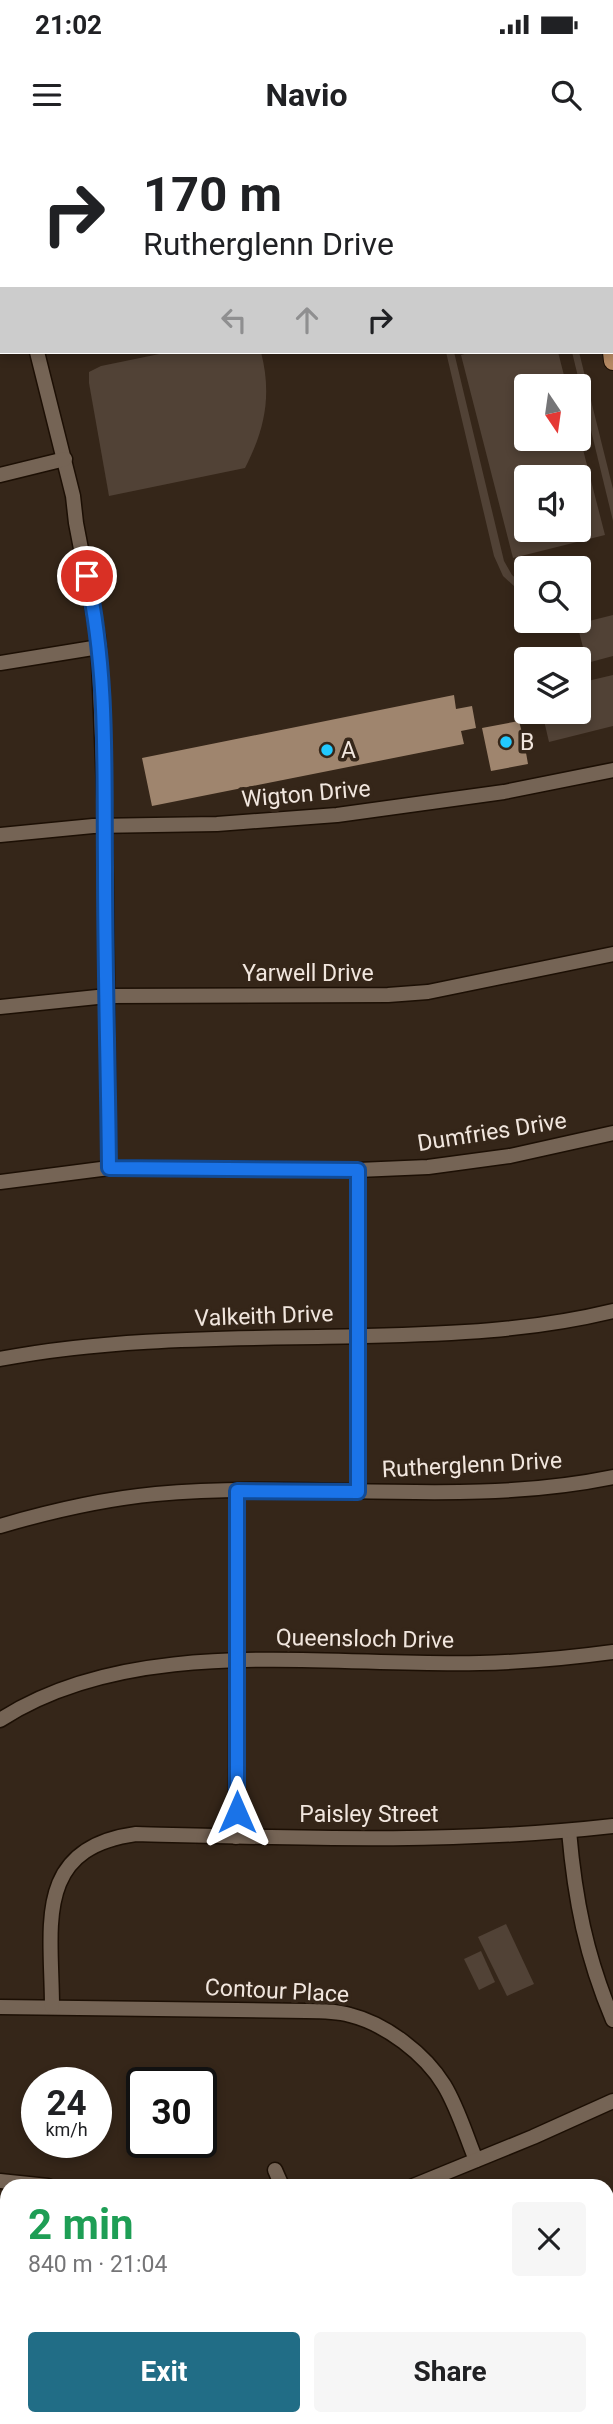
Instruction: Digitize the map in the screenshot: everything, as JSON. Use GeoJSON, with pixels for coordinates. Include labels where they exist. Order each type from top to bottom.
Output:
{"type":"FeatureCollection","features":[{"type":"Feature","properties":{"kind":"street"},"geometry":{"type":"LineString","coordinates":[[38,354],[65,459],[99,647],[105,825],[109,1168]]}},
{"type":"Feature","properties":{"kind":"street"},"geometry":{"type":"LineString","coordinates":[[0,475],[65,459]]}},
{"type":"Feature","properties":{"kind":"street"},"geometry":{"type":"LineString","coordinates":[[0,663],[99,647]]}},
{"type":"Feature","properties":{"kind":"street","name":"Wigton Drive"},"geometry":{"type":"LineString","coordinates":[[0,835],[105,825],[217,824],[337,815],[504,792],[613,770]]}},
{"type":"Feature","properties":{"kind":"street","name":"Yarwell Drive"},"geometry":{"type":"LineString","coordinates":[[0,1007],[107,996],[388,995],[428,992],[613,954]]}},
{"type":"Feature","properties":{"kind":"street","name":"Dumfries Drive"},"geometry":{"type":"LineString","coordinates":[[0,1182],[109,1168],[358,1170],[465,1164],[613,1133]]}},
{"type":"Feature","properties":{"kind":"street"},"geometry":{"type":"LineString","coordinates":[[358,1170],[358,1492]]}},
{"type":"Feature","properties":{"kind":"street","name":"Valkeith Drive"},"geometry":{"type":"LineString","coordinates":[[0,1359],[98,1344],[506,1330],[546,1326],[613,1311]]}},
{"type":"Feature","properties":{"kind":"street","name":"Rutherglenn Drive"},"geometry":{"type":"LineString","coordinates":[[0,1526],[59,1509],[157,1494],[513,1489],[613,1477]]}},
{"type":"Feature","properties":{"kind":"street"},"geometry":{"type":"LineString","coordinates":[[236,1837],[237,1491]]}},
{"type":"Feature","properties":{"kind":"street","name":"Queensloch Drive"},"geometry":{"type":"LineString","coordinates":[[0,1720],[78,1685],[122,1673],[164,1666],[238,1660],[480,1663],[613,1652]]}},
{"type":"Feature","properties":{"kind":"street","name":"Paisley Street"},"geometry":{"type":"LineString","coordinates":[[52,2007],[52,1903],[56,1885],[80,1855],[114,1837],[136,1834],[423,1838],[569,1831],[613,1826]]}},
{"type":"Feature","properties":{"kind":"street"},"geometry":{"type":"LineString","coordinates":[[569,1831],[580,1922],[592,1965],[613,2020]]}},
{"type":"Feature","properties":{"kind":"street","name":"Contour Place"},"geometry":{"type":"LineString","coordinates":[[0,2007],[306,2011],[351,2015],[376,2025],[404,2043],[428,2064],[445,2086],[476,2160]]}},
{"type":"Feature","properties":{"kind":"street"},"geometry":{"type":"LineString","coordinates":[[430,2179],[613,2101]]}},
{"type":"Feature","properties":{"kind":"street"},"geometry":{"type":"LineString","coordinates":[[275,2170],[279,2179]]}},
{"type":"Feature","properties":{"kind":"shaded area"},"geometry":{"type":"Polygon","coordinates":[[[159,354],[261,354],[266,383],[265,412],[245,468],[109,496],[89,383],[89,372],[101,366],[159,354]]]}},
{"type":"Feature","properties":{"kind":"shaded area"},"geometry":{"type":"Polygon","coordinates":[[[446,354],[454,354],[504,561],[514,577],[514,586],[503,576],[494,556],[446,354]]]}},
{"type":"Feature","properties":{"kind":"shaded area"},"geometry":{"type":"Polygon","coordinates":[[[465,354],[559,354],[564,374],[514,374],[514,452],[584,452],[587,465],[514,465],[514,542],[577,542],[514,558],[461,355],[465,354]]]}},
{"type":"Feature","properties":{"kind":"shaded area"},"geometry":{"type":"Polygon","coordinates":[[[572,354],[579,354],[584,374],[577,374],[572,354]]]}},
{"type":"Feature","properties":{"kind":"shaded area"},"geometry":{"type":"Polygon","coordinates":[[[592,404],[613,489],[613,521],[592,434],[592,404]]]}},
{"type":"Feature","properties":{"kind":"shaded area"},"geometry":{"type":"Polygon","coordinates":[[[591,481],[605,535],[591,538],[591,481]]]}},
{"type":"Feature","properties":{"kind":"shaded area"},"geometry":{"type":"Polygon","coordinates":[[[613,615],[613,656],[591,662],[591,647],[583,647],[579,633],[591,633],[591,620],[613,615]]]}},
{"type":"Feature","properties":{"kind":"shaded area"},"geometry":{"type":"Polygon","coordinates":[[[613,675],[613,726],[549,742],[545,724],[591,724],[591,680],[613,675]]]}},
{"type":"Feature","properties":{"kind":"shaded area"},"geometry":{"type":"Polygon","coordinates":[[[506,1924],[534,1984],[507,1996],[478,1937],[506,1924]]]}},
{"type":"Feature","properties":{"kind":"shaded area"},"geometry":{"type":"Polygon","coordinates":[[[481,1951],[495,1982],[479,1990],[464,1959],[481,1951]]]}},
{"type":"Feature","properties":{"kind":"building","name":"A"},"geometry":{"type":"Polygon","coordinates":[[[454,695],[456,709],[472,706],[476,728],[461,731],[464,744],[152,806],[142,758],[454,695]]]}},
{"type":"Feature","properties":{"kind":"building","name":"B"},"geometry":{"type":"Polygon","coordinates":[[[514,722],[520,724],[523,737],[527,736],[529,746],[525,747],[528,764],[491,771],[482,728],[514,722]]]}},
{"type":"Feature","properties":{"kind":"place","name":"B"},"geometry":{"type":"Point","coordinates":[506,742]}},
{"type":"Feature","properties":{"kind":"place","name":"A"},"geometry":{"type":"Point","coordinates":[327,750]}},
{"type":"Feature","properties":{"kind":"route"},"geometry":{"type":"LineString","coordinates":[[87,576],[98,637],[102,711],[109,1168],[358,1170],[358,1492],[237,1491],[237,1812]]}}]}
